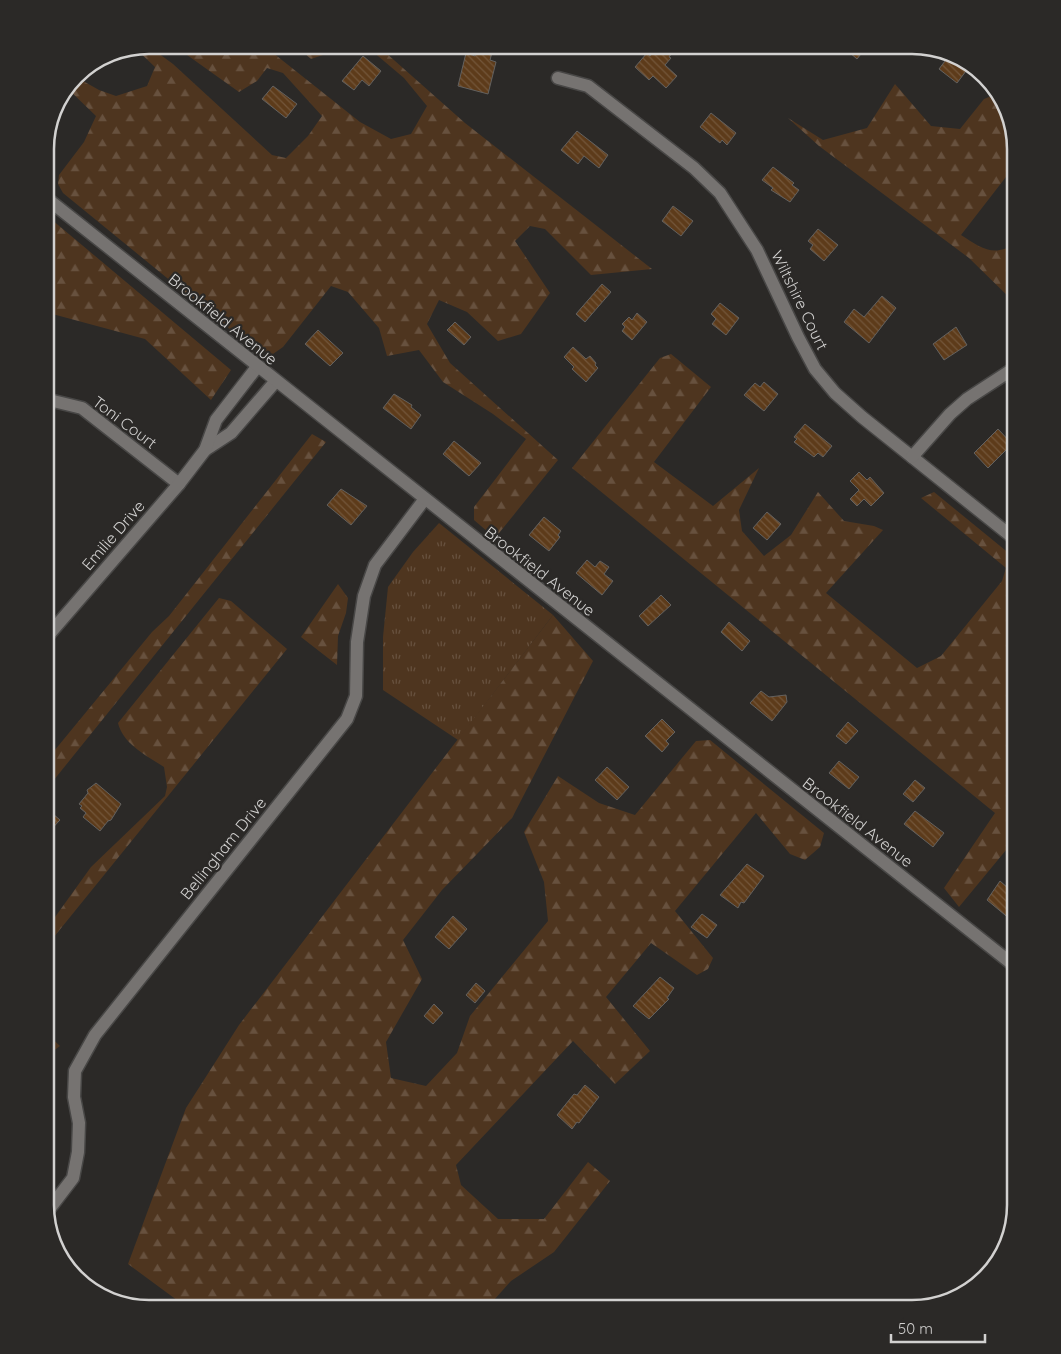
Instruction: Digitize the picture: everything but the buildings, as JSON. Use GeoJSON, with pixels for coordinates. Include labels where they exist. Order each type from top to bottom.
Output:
{"type":"FeatureCollection","features":[{"type":"Feature","properties":{"kind":"street","name":"Wiltshire Court"},"geometry":{"type":"LineString","coordinates":[[558,78],[588,86],[694,168],[720,193],[757,250],[798,338],[815,369],[835,393],[862,417],[1007,533]]}},
{"type":"Feature","properties":{"kind":"street","name":"Brookfield Avenue"},"geometry":{"type":"LineString","coordinates":[[54,205],[1007,960]]}},
{"type":"Feature","properties":{"kind":"street","name":"Emilie Drive"},"geometry":{"type":"LineString","coordinates":[[54,629],[179,484],[205,450],[216,420],[257,367]]}},
{"type":"Feature","properties":{"kind":"street"},"geometry":{"type":"LineString","coordinates":[[912,457],[961,404],[1007,373]]}},
{"type":"Feature","properties":{"kind":"street","name":"Emilie Drive"},"geometry":{"type":"LineString","coordinates":[[205,450],[231,434],[275,382]]}},
{"type":"Feature","properties":{"kind":"street","name":"Toni Court"},"geometry":{"type":"LineString","coordinates":[[54,401],[82,408],[179,484]]}},
{"type":"Feature","properties":{"kind":"street"},"geometry":{"type":"LineString","coordinates":[[221,413],[237,426]]}},
{"type":"Feature","properties":{"kind":"street","name":"Bellingham Drive"},"geometry":{"type":"LineString","coordinates":[[54,1203],[73,1178],[78,1152],[79,1122],[74,1097],[75,1071],[95,1035],[347,719],[356,696],[357,642],[364,596],[375,565],[424,500]]}},
{"type":"Feature","properties":{"kind":"green space"},"geometry":{"type":"Polygon","coordinates":[[[159,54],[173,64],[272,155],[286,158],[308,136],[322,116],[283,73],[267,68],[257,81],[239,92],[186,54],[274,54],[360,122],[391,139],[411,134],[427,106],[404,78],[376,54],[387,54],[465,123],[652,269],[591,275],[545,229],[530,226],[515,241],[550,293],[521,334],[498,341],[467,312],[439,300],[427,324],[450,363],[558,460],[495,538],[474,520],[474,507],[526,439],[493,414],[443,382],[419,350],[387,356],[379,328],[348,292],[331,286],[283,347],[273,354],[254,349],[63,193],[58,184],[59,175],[84,142],[96,116],[72,93],[73,91],[83,81],[99,90],[116,96],[147,86],[155,67],[142,55],[159,54]]]}},
{"type":"Feature","properties":{"kind":"green space"},"geometry":{"type":"Polygon","coordinates":[[[305,54],[324,54],[323,55],[311,59],[305,54]]]}},
{"type":"Feature","properties":{"kind":"green space"},"geometry":{"type":"Polygon","coordinates":[[[895,84],[931,126],[960,129],[984,99],[991,96],[1004,124],[1007,149],[1007,176],[961,235],[988,250],[1001,250],[1007,247],[1007,295],[969,258],[819,146],[788,118],[823,140],[867,128],[895,84]]]}},
{"type":"Feature","properties":{"kind":"green space"},"geometry":{"type":"Polygon","coordinates":[[[54,222],[231,370],[211,400],[145,339],[54,314],[54,222]]]}},
{"type":"Feature","properties":{"kind":"green space"},"geometry":{"type":"Polygon","coordinates":[[[671,354],[711,387],[654,462],[713,506],[759,468],[739,510],[742,531],[764,556],[791,535],[818,492],[844,521],[874,526],[883,530],[826,593],[917,668],[941,656],[1002,581],[1006,568],[921,498],[934,492],[1007,552],[1007,849],[959,907],[944,888],[995,813],[572,468],[660,358],[671,354]]]}},
{"type":"Feature","properties":{"kind":"green space"},"geometry":{"type":"Polygon","coordinates":[[[312,434],[326,442],[54,780],[54,751],[152,632],[169,616],[312,434]]]}},
{"type":"Feature","properties":{"kind":"green space"},"geometry":{"type":"Polygon","coordinates":[[[439,523],[553,615],[458,740],[383,690],[383,637],[388,587],[413,552],[439,523]]]}},
{"type":"Feature","properties":{"kind":"green space"},"geometry":{"type":"Polygon","coordinates":[[[338,584],[348,598],[346,613],[338,636],[337,665],[301,637],[338,584]]]}},
{"type":"Feature","properties":{"kind":"green space"},"geometry":{"type":"Polygon","coordinates":[[[219,598],[231,601],[287,649],[54,937],[54,918],[91,867],[165,796],[167,787],[164,767],[130,743],[118,723],[219,598]]]}},
{"type":"Feature","properties":{"kind":"green space"},"geometry":{"type":"Polygon","coordinates":[[[553,615],[593,661],[512,818],[442,890],[403,940],[422,979],[386,1042],[391,1078],[426,1086],[457,1053],[470,1016],[548,921],[544,882],[524,832],[558,776],[599,803],[635,815],[696,741],[710,740],[824,833],[820,847],[805,860],[790,854],[756,813],[675,911],[713,958],[708,969],[697,975],[651,943],[606,997],[650,1051],[615,1084],[573,1041],[456,1165],[461,1185],[498,1219],[544,1219],[588,1162],[610,1181],[554,1252],[511,1281],[494,1300],[177,1300],[128,1264],[186,1108],[239,1025],[553,615]]]}},
{"type":"Feature","properties":{"kind":"green space"},"geometry":{"type":"Polygon","coordinates":[[[54,1040],[60,1046],[54,1050],[54,1040]]]}}]}
